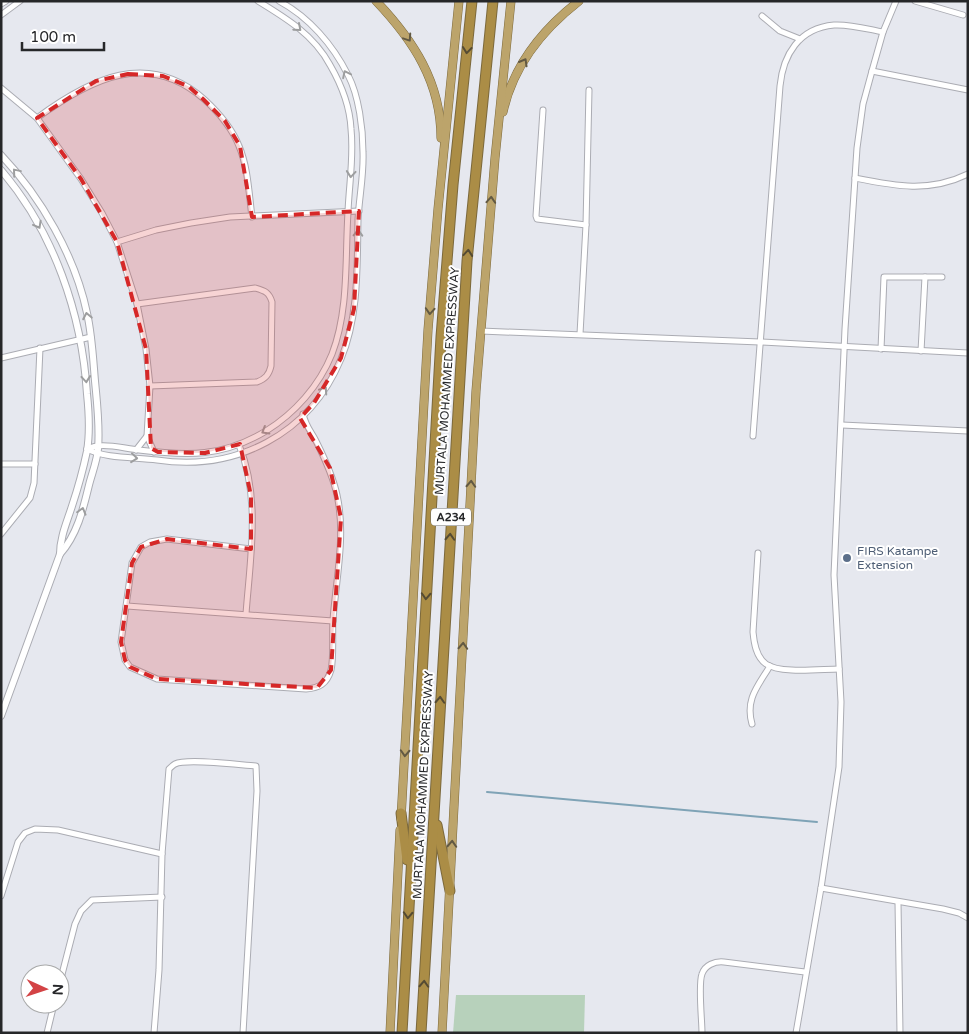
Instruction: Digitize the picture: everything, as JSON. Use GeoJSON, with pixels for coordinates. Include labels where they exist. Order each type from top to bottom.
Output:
{"type":"FeatureCollection","features":[{"type":"Feature","properties":{"kind":"highway"},"geometry":{"type":"LineString","coordinates":[[376,1],[399,25],[411,43],[423,64],[438,106],[441,128],[438,209]]}},
{"type":"Feature","properties":{"kind":"highway","name":"MURTALA MOHAMMED EXPRESSWAY"},"geometry":{"type":"LineString","coordinates":[[390,1033],[428,330],[459,1]]}},
{"type":"Feature","properties":{"kind":"highway","name":"MURTALA MOHAMMED EXPRESSWAY"},"geometry":{"type":"LineString","coordinates":[[402,1033],[442,328],[453,185],[472,1]]}},
{"type":"Feature","properties":{"kind":"highway","name":"MURTALA MOHAMMED EXPRESSWAY"},"geometry":{"type":"LineString","coordinates":[[422,1033],[467,261],[493,1]]}},
{"type":"Feature","properties":{"kind":"highway"},"geometry":{"type":"LineString","coordinates":[[442,1033],[475,406],[494,158],[511,1]]}},
{"type":"Feature","properties":{"kind":"highway"},"geometry":{"type":"LineString","coordinates":[[494,158],[504,106],[520,68],[542,35],[556,20],[579,1]]}},
{"type":"Feature","properties":{"kind":"highway"},"geometry":{"type":"LineString","coordinates":[[434,811],[450,891]]}},
{"type":"Feature","properties":{"kind":"highway"},"geometry":{"type":"LineString","coordinates":[[401,813],[410,884]]}},
{"type":"Feature","properties":{"kind":"street"},"geometry":{"type":"LineString","coordinates":[[1,4],[6,1]]}},
{"type":"Feature","properties":{"kind":"street"},"geometry":{"type":"LineString","coordinates":[[1,15],[20,1]]}},
{"type":"Feature","properties":{"kind":"street"},"geometry":{"type":"LineString","coordinates":[[87,449],[98,446],[154,452],[205,453],[226,450],[267,430],[289,415],[308,396],[332,355],[339,331],[343,304],[352,166],[351,129],[348,111],[337,79],[320,48],[292,22],[258,1]]}},
{"type":"Feature","properties":{"kind":"street"},"geometry":{"type":"LineString","coordinates":[[87,449],[97,455],[194,464],[214,461],[242,453],[284,433],[296,423],[314,404],[331,379],[342,358],[354,309],[364,154],[361,121],[349,76],[320,34],[304,17],[279,1]]}},
{"type":"Feature","properties":{"kind":"street"},"geometry":{"type":"LineString","coordinates":[[796,1033],[821,888],[839,767],[841,702],[834,575],[844,346],[860,126],[872,71],[896,1]]}},
{"type":"Feature","properties":{"kind":"street"},"geometry":{"type":"LineString","coordinates":[[916,1],[964,15]]}},
{"type":"Feature","properties":{"kind":"street"},"geometry":{"type":"LineString","coordinates":[[762,16],[780,31],[800,39]]}},
{"type":"Feature","properties":{"kind":"street"},"geometry":{"type":"LineString","coordinates":[[753,436],[781,73],[788,53],[800,39],[813,31],[834,25],[852,26],[884,32]]}},
{"type":"Feature","properties":{"kind":"street"},"geometry":{"type":"LineString","coordinates":[[872,71],[968,90]]}},
{"type":"Feature","properties":{"kind":"street"},"geometry":{"type":"LineString","coordinates":[[37,118],[64,98],[96,81],[143,74],[163,76],[178,81],[188,86],[209,104],[232,132],[240,146],[246,170],[252,217]]}},
{"type":"Feature","properties":{"kind":"street"},"geometry":{"type":"LineString","coordinates":[[1,88],[37,118],[82,179],[117,242],[137,304],[146,349],[150,386],[147,436],[154,452]]}},
{"type":"Feature","properties":{"kind":"street"},"geometry":{"type":"LineString","coordinates":[[580,334],[586,225],[589,90]]}},
{"type":"Feature","properties":{"kind":"street"},"geometry":{"type":"LineString","coordinates":[[543,110],[537,219],[586,225]]}},
{"type":"Feature","properties":{"kind":"street"},"geometry":{"type":"LineString","coordinates":[[1,155],[39,202],[55,230],[80,287],[91,336],[97,406],[97,455],[79,523],[68,545],[60,554]]}},
{"type":"Feature","properties":{"kind":"street"},"geometry":{"type":"LineString","coordinates":[[1,170],[34,218],[48,243],[64,280],[81,339],[89,412],[87,449],[80,480],[63,532],[60,554],[1,716]]}},
{"type":"Feature","properties":{"kind":"street"},"geometry":{"type":"LineString","coordinates":[[855,178],[888,185],[916,187],[934,186],[954,181],[968,174]]}},
{"type":"Feature","properties":{"kind":"street"},"geometry":{"type":"LineString","coordinates":[[117,242],[191,222],[230,217],[359,211]]}},
{"type":"Feature","properties":{"kind":"street"},"geometry":{"type":"LineString","coordinates":[[881,349],[884,277],[942,277]]}},
{"type":"Feature","properties":{"kind":"street"},"geometry":{"type":"LineString","coordinates":[[921,351],[925,277]]}},
{"type":"Feature","properties":{"kind":"street"},"geometry":{"type":"LineString","coordinates":[[137,304],[255,288],[270,294],[272,302],[271,366],[269,374],[264,379],[257,382],[150,386]]}},
{"type":"Feature","properties":{"kind":"street"},"geometry":{"type":"LineString","coordinates":[[481,331],[760,342],[968,353]]}},
{"type":"Feature","properties":{"kind":"street"},"geometry":{"type":"LineString","coordinates":[[1,358],[91,336]]}},
{"type":"Feature","properties":{"kind":"street"},"geometry":{"type":"LineString","coordinates":[[1,534],[30,498],[34,483],[40,348]]}},
{"type":"Feature","properties":{"kind":"street"},"geometry":{"type":"LineString","coordinates":[[250,549],[167,539],[150,542],[141,547],[132,563],[121,642],[125,660],[130,667],[157,679],[306,689],[317,688],[324,683],[331,670],[341,518],[330,468],[315,438],[306,427],[303,414]]}},
{"type":"Feature","properties":{"kind":"street"},"geometry":{"type":"LineString","coordinates":[[296,423],[306,427]]}},
{"type":"Feature","properties":{"kind":"street"},"geometry":{"type":"LineString","coordinates":[[842,425],[968,430]]}},
{"type":"Feature","properties":{"kind":"street"},"geometry":{"type":"LineString","coordinates":[[136,450],[147,436]]}},
{"type":"Feature","properties":{"kind":"street"},"geometry":{"type":"LineString","coordinates":[[239,445],[251,496],[252,521],[246,614]]}},
{"type":"Feature","properties":{"kind":"street"},"geometry":{"type":"LineString","coordinates":[[1,464],[35,464]]}},
{"type":"Feature","properties":{"kind":"street"},"geometry":{"type":"LineString","coordinates":[[758,553],[754,643],[761,659],[770,666],[781,669],[839,668]]}},
{"type":"Feature","properties":{"kind":"street"},"geometry":{"type":"LineString","coordinates":[[127,606],[333,621]]}},
{"type":"Feature","properties":{"kind":"street"},"geometry":{"type":"LineString","coordinates":[[752,724],[749,713],[752,698],[770,666]]}},
{"type":"Feature","properties":{"kind":"street"},"geometry":{"type":"LineString","coordinates":[[154,1033],[159,970],[162,854],[169,770],[174,765],[182,762],[256,766],[257,791],[243,1033]]}},
{"type":"Feature","properties":{"kind":"street"},"geometry":{"type":"LineString","coordinates":[[1,896],[18,842],[25,833],[35,829],[58,830],[162,854]]}},
{"type":"Feature","properties":{"kind":"street"},"geometry":{"type":"LineString","coordinates":[[821,888],[959,913],[968,918]]}},
{"type":"Feature","properties":{"kind":"street"},"geometry":{"type":"LineString","coordinates":[[65,964],[76,924],[82,911],[92,900],[162,897]]}},
{"type":"Feature","properties":{"kind":"street"},"geometry":{"type":"LineString","coordinates":[[898,902],[900,1033]]}},
{"type":"Feature","properties":{"kind":"street"},"geometry":{"type":"LineString","coordinates":[[702,1033],[701,979],[704,970],[712,963],[717,961],[805,972]]}},
{"type":"Feature","properties":{"kind":"street"},"geometry":{"type":"LineString","coordinates":[[47,1033],[52,1014]]}},
{"type":"Feature","properties":{"kind":"highlighted area"},"geometry":{"type":"Polygon","coordinates":[[[128,74],[163,76],[188,86],[203,99],[225,121],[240,146],[252,217],[359,211],[354,309],[341,358],[314,403],[300,418],[330,468],[341,518],[331,670],[317,688],[157,679],[130,667],[125,660],[121,642],[132,563],[141,547],[167,539],[251,549],[251,496],[240,444],[205,453],[158,452],[151,448],[146,349],[117,242],[81,179],[37,118],[96,81],[128,74]]]}},
{"type":"Feature","properties":{"kind":"green space"},"geometry":{"type":"Polygon","coordinates":[[[456,995],[585,995],[584,1033],[453,1033],[456,995]]]}},
{"type":"Feature","properties":{"kind":"waterway"},"geometry":{"type":"LineString","coordinates":[[487,792],[817,822]]}},
{"type":"Feature","properties":{"kind":"place","name":"FIRS Katampe Extension"},"geometry":{"type":"Point","coordinates":[847,558]}}]}
